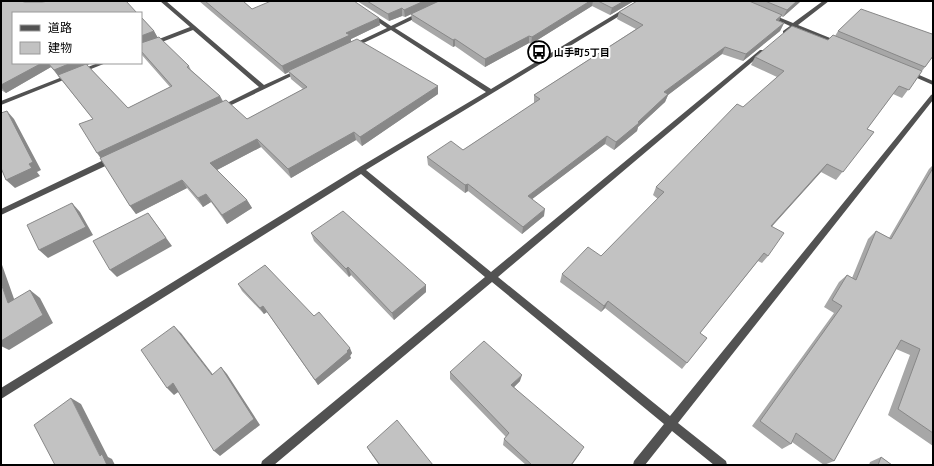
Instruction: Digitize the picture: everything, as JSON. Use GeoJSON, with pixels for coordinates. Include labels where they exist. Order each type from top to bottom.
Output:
{"type":"FeatureCollection","features":[{"type":"Feature","properties":{"kind":"street"},"geometry":{"type":"LineString","coordinates":[[163,1],[264,88]]}},
{"type":"Feature","properties":{"kind":"street"},"geometry":{"type":"LineString","coordinates":[[1,394],[361,170],[641,1]]}},
{"type":"Feature","properties":{"kind":"street"},"geometry":{"type":"LineString","coordinates":[[266,465],[794,25],[826,1]]}},
{"type":"Feature","properties":{"kind":"street"},"geometry":{"type":"LineString","coordinates":[[349,48],[427,11]]}},
{"type":"Feature","properties":{"kind":"street"},"geometry":{"type":"LineString","coordinates":[[367,13],[491,92]]}},
{"type":"Feature","properties":{"kind":"street"},"geometry":{"type":"LineString","coordinates":[[765,13],[845,46]]}},
{"type":"Feature","properties":{"kind":"street"},"geometry":{"type":"LineString","coordinates":[[142,48],[193,28]]}},
{"type":"Feature","properties":{"kind":"street"},"geometry":{"type":"LineString","coordinates":[[1,103],[101,64]]}},
{"type":"Feature","properties":{"kind":"street"},"geometry":{"type":"LineString","coordinates":[[215,111],[307,68]]}},
{"type":"Feature","properties":{"kind":"street"},"geometry":{"type":"LineString","coordinates":[[904,70],[933,83]]}},
{"type":"Feature","properties":{"kind":"street"},"geometry":{"type":"LineString","coordinates":[[638,465],[933,96]]}},
{"type":"Feature","properties":{"kind":"street"},"geometry":{"type":"LineString","coordinates":[[1,212],[122,155]]}},
{"type":"Feature","properties":{"kind":"street"},"geometry":{"type":"LineString","coordinates":[[361,170],[722,465]]}},
{"type":"Feature","properties":{"kind":"building"},"geometry":{"type":"Polygon","coordinates":[[[1,1],[126,1],[136,12],[12,12],[12,64],[40,64],[1,85],[1,1]]]}},
{"type":"Feature","properties":{"kind":"building"},"geometry":{"type":"Polygon","coordinates":[[[205,1],[243,1],[252,9],[271,1],[354,1],[379,18],[346,33],[350,35],[282,66],[205,1]]]}},
{"type":"Feature","properties":{"kind":"building"},"geometry":{"type":"Polygon","coordinates":[[[367,1],[424,1],[404,10],[402,8],[388,14],[367,1]]]}},
{"type":"Feature","properties":{"kind":"building"},"geometry":{"type":"Polygon","coordinates":[[[439,1],[590,1],[532,37],[529,36],[485,59],[455,39],[453,40],[411,14],[439,1]]]}},
{"type":"Feature","properties":{"kind":"building"},"geometry":{"type":"Polygon","coordinates":[[[598,1],[624,1],[612,8],[598,1]]]}},
{"type":"Feature","properties":{"kind":"building"},"geometry":{"type":"Polygon","coordinates":[[[637,1],[749,1],[782,15],[776,20],[784,23],[746,54],[725,47],[664,92],[668,94],[638,122],[639,123],[616,142],[607,136],[528,196],[545,209],[523,227],[468,184],[465,185],[427,157],[451,141],[463,150],[540,99],[534,95],[643,25],[619,12],[637,1]]]}},
{"type":"Feature","properties":{"kind":"building"},"geometry":{"type":"Polygon","coordinates":[[[765,1],[797,1],[787,10],[765,1]]]}},
{"type":"Feature","properties":{"kind":"building"},"geometry":{"type":"Polygon","coordinates":[[[861,9],[932,34],[933,32],[933,56],[925,67],[838,31],[861,9]]]}},
{"type":"Feature","properties":{"kind":"building"},"geometry":{"type":"Polygon","coordinates":[[[142,18],[154,31],[142,36],[142,18]]]}},
{"type":"Feature","properties":{"kind":"building"},"geometry":{"type":"Polygon","coordinates":[[[792,26],[828,40],[833,35],[922,71],[909,90],[899,86],[867,129],[874,132],[843,172],[827,164],[771,226],[784,233],[768,256],[764,253],[700,333],[707,338],[687,363],[608,301],[604,306],[562,274],[588,247],[601,256],[664,192],[656,187],[737,104],[743,107],[784,71],[755,57],[792,26]]]}},
{"type":"Feature","properties":{"kind":"building"},"geometry":{"type":"Polygon","coordinates":[[[159,37],[189,66],[187,67],[220,96],[97,153],[79,124],[93,119],[58,75],[86,64],[128,108],[172,86],[142,52],[142,43],[159,37]]]}},
{"type":"Feature","properties":{"kind":"building"},"geometry":{"type":"Polygon","coordinates":[[[357,39],[438,86],[360,137],[354,132],[288,169],[257,139],[210,163],[247,200],[222,215],[206,194],[198,198],[182,180],[130,206],[100,158],[226,100],[247,119],[307,87],[288,71],[357,39]]]}},
{"type":"Feature","properties":{"kind":"building"},"geometry":{"type":"Polygon","coordinates":[[[49,64],[69,64],[54,70],[49,64]]]}},
{"type":"Feature","properties":{"kind":"building"},"geometry":{"type":"Polygon","coordinates":[[[7,111],[33,162],[29,164],[32,168],[6,180],[1,168],[1,113],[7,111]]]}},
{"type":"Feature","properties":{"kind":"building"},"geometry":{"type":"Polygon","coordinates":[[[933,168],[933,433],[898,409],[920,349],[901,340],[834,461],[796,433],[791,444],[760,421],[842,306],[832,300],[847,275],[856,280],[876,231],[891,239],[933,168]]]}},
{"type":"Feature","properties":{"kind":"building"},"geometry":{"type":"Polygon","coordinates":[[[72,203],[86,227],[39,250],[27,225],[72,203]]]}},
{"type":"Feature","properties":{"kind":"building"},"geometry":{"type":"Polygon","coordinates":[[[343,211],[426,285],[392,313],[348,267],[346,269],[311,233],[343,211]]]}},
{"type":"Feature","properties":{"kind":"building"},"geometry":{"type":"Polygon","coordinates":[[[148,213],[166,238],[110,270],[93,241],[148,213]]]}},
{"type":"Feature","properties":{"kind":"building"},"geometry":{"type":"Polygon","coordinates":[[[265,265],[314,316],[319,312],[350,348],[347,351],[348,352],[315,380],[263,306],[260,308],[238,284],[265,265]]]}},
{"type":"Feature","properties":{"kind":"building"},"geometry":{"type":"Polygon","coordinates":[[[1,283],[8,303],[30,290],[43,315],[1,341],[1,283]]]}},
{"type":"Feature","properties":{"kind":"building"},"geometry":{"type":"Polygon","coordinates":[[[174,326],[212,375],[221,367],[254,419],[214,451],[173,383],[167,388],[141,350],[174,326]]]}},
{"type":"Feature","properties":{"kind":"building"},"geometry":{"type":"Polygon","coordinates":[[[484,341],[522,375],[511,385],[584,447],[571,465],[532,465],[504,439],[509,433],[450,372],[484,341]]]}},
{"type":"Feature","properties":{"kind":"building"},"geometry":{"type":"Polygon","coordinates":[[[71,398],[100,456],[102,454],[107,465],[55,465],[34,425],[71,398]]]}},
{"type":"Feature","properties":{"kind":"building"},"geometry":{"type":"Polygon","coordinates":[[[397,420],[433,465],[380,465],[367,447],[397,420]]]}},
{"type":"Feature","properties":{"kind":"building"},"geometry":{"type":"Polygon","coordinates":[[[881,457],[892,465],[878,465],[881,457]]]}},
{"type":"Feature","properties":{"kind":"place","name":"山手町5丁目"},"geometry":{"type":"Point","coordinates":[539,52]}}]}
